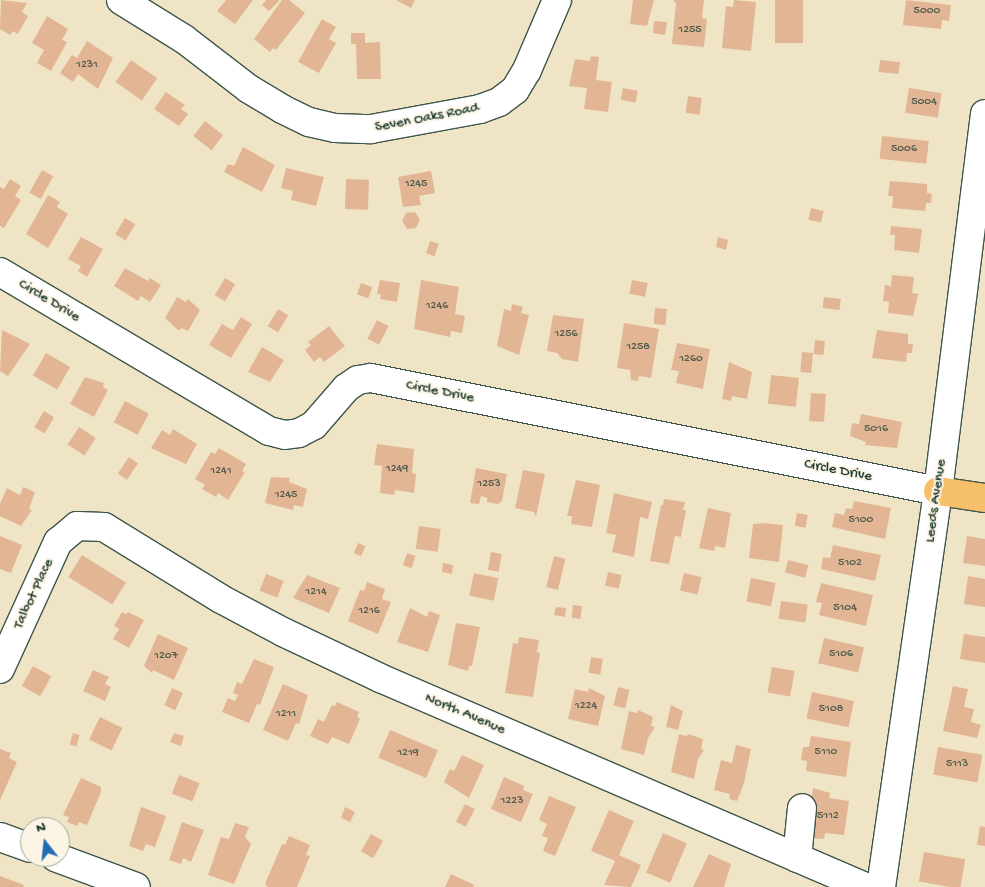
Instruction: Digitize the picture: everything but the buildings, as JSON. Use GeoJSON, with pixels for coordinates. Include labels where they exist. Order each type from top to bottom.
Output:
{"type":"FeatureCollection","features":[{"type":"Feature","properties":{"kind":"highway"},"geometry":{"type":"LineString","coordinates":[[938,491],[985,498]]}},
{"type":"Feature","properties":{"kind":"street","name":"Seven Oaks Road"},"geometry":{"type":"LineString","coordinates":[[121,0],[184,39],[249,89],[282,109],[309,122],[335,128],[371,130],[480,109],[510,94],[527,70],[557,0]]}},
{"type":"Feature","properties":{"kind":"street","name":"Leeds Avenue"},"geometry":{"type":"LineString","coordinates":[[881,887],[938,491],[985,114]]}},
{"type":"Feature","properties":{"kind":"street","name":"Circle Drive"},"geometry":{"type":"LineString","coordinates":[[0,272],[269,431],[285,435],[299,433],[314,424],[346,388],[358,380],[371,378],[938,491]]}},
{"type":"Feature","properties":{"kind":"street","name":"Talbot Place"},"geometry":{"type":"LineString","coordinates":[[0,669],[58,542],[78,526]]}},
{"type":"Feature","properties":{"kind":"street","name":"North Avenue"},"geometry":{"type":"LineString","coordinates":[[78,526],[104,527],[221,599],[285,633],[380,678],[864,887]]}},
{"type":"Feature","properties":{"kind":"street"},"geometry":{"type":"LineString","coordinates":[[797,858],[802,808]]}},
{"type":"Feature","properties":{"kind":"street"},"geometry":{"type":"LineString","coordinates":[[0,837],[20,844]]}},
{"type":"Feature","properties":{"kind":"street"},"geometry":{"type":"LineString","coordinates":[[70,863],[136,887]]}}]}
